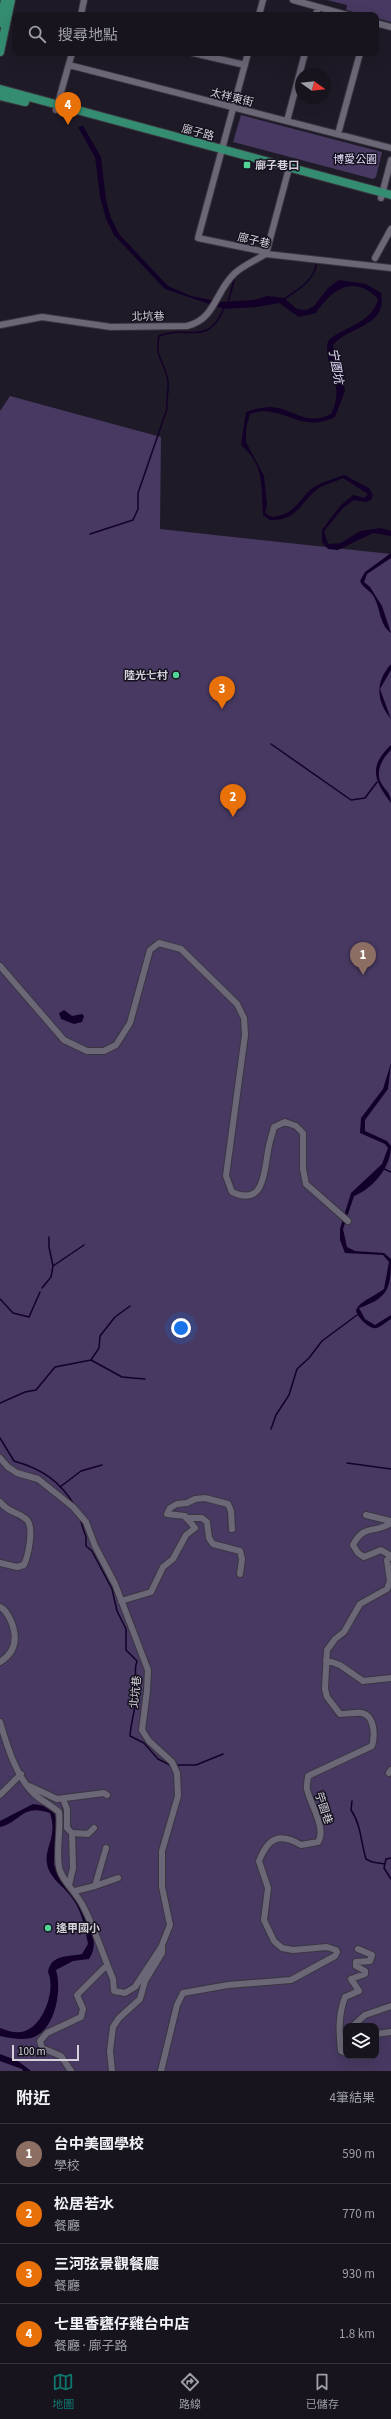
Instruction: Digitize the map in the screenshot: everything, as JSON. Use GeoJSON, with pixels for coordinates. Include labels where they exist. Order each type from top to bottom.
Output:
{"type":"FeatureCollection","features":[{"type":"Feature","properties":{"kind":"main road"},"geometry":{"type":"LineString","coordinates":[[0,23],[5,0]]}},
{"type":"Feature","properties":{"kind":"main road"},"geometry":{"type":"LineString","coordinates":[[0,52],[11,0]]}},
{"type":"Feature","properties":{"kind":"main road","name":"廍子路"},"geometry":{"type":"LineString","coordinates":[[0,89],[56,108]]}},
{"type":"Feature","properties":{"kind":"main road","name":"廍子路"},"geometry":{"type":"LineString","coordinates":[[0,96],[56,108],[382,195],[391,196]]}},
{"type":"Feature","properties":{"kind":"main road","name":"廍子路"},"geometry":{"type":"LineString","coordinates":[[382,195],[391,200]]}},
{"type":"Feature","properties":{"kind":"street"},"geometry":{"type":"LineString","coordinates":[[82,12],[84,0]]}},
{"type":"Feature","properties":{"kind":"street"},"geometry":{"type":"LineString","coordinates":[[260,12],[263,0]]}},
{"type":"Feature","properties":{"kind":"street"},"geometry":{"type":"LineString","coordinates":[[293,0],[336,12]]}},
{"type":"Feature","properties":{"kind":"street"},"geometry":{"type":"LineString","coordinates":[[317,12],[318,7]]}},
{"type":"Feature","properties":{"kind":"street"},"geometry":{"type":"LineString","coordinates":[[379,24],[391,27]]}},
{"type":"Feature","properties":{"kind":"street"},"geometry":{"type":"LineString","coordinates":[[56,108],[71,56]]}},
{"type":"Feature","properties":{"kind":"street"},"geometry":{"type":"LineString","coordinates":[[206,56],[245,65]]}},
{"type":"Feature","properties":{"kind":"street"},"geometry":{"type":"LineString","coordinates":[[220,152],[247,56]]}},
{"type":"Feature","properties":{"kind":"street"},"geometry":{"type":"LineString","coordinates":[[287,122],[304,56]]}},
{"type":"Feature","properties":{"kind":"street"},"geometry":{"type":"LineString","coordinates":[[338,134],[359,56]]}},
{"type":"Feature","properties":{"kind":"street","name":"太祥東街"},"geometry":{"type":"LineString","coordinates":[[69,65],[391,148]]}},
{"type":"Feature","properties":{"kind":"street","name":"廍子巷"},"geometry":{"type":"LineString","coordinates":[[220,152],[198,238],[261,251],[266,254],[391,268]]}},
{"type":"Feature","properties":{"kind":"street"},"geometry":{"type":"LineString","coordinates":[[382,195],[391,160]]}},
{"type":"Feature","properties":{"kind":"street"},"geometry":{"type":"LineString","coordinates":[[266,254],[289,170]]}},
{"type":"Feature","properties":{"kind":"street"},"geometry":{"type":"LineString","coordinates":[[375,258],[391,229]]}},
{"type":"Feature","properties":{"kind":"street","name":"北坑巷"},"geometry":{"type":"LineString","coordinates":[[0,325],[42,317],[111,327],[187,326],[196,324],[208,314],[234,274],[266,254]]}},
{"type":"Feature","properties":{"kind":"street"},"geometry":{"type":"LineString","coordinates":[[0,966],[64,1040],[87,1051],[104,1052],[116,1045],[130,1023],[150,950],[159,943],[181,949],[237,1004],[244,1018],[245,1035],[226,1176],[232,1192],[241,1196],[250,1195],[257,1191],[263,1182],[268,1149],[274,1127],[285,1122],[296,1126],[303,1133],[303,1169],[306,1184],[348,1221]]}},
{"type":"Feature","properties":{"kind":"street","name":"北坑巷"},"geometry":{"type":"LineString","coordinates":[[0,1458],[8,1468],[17,1473],[38,1479],[68,1503],[81,1517],[122,1601],[148,1670],[142,1730],[149,1741],[172,1762],[177,1773],[178,1796],[162,1851],[162,1887],[170,1925],[162,1945],[130,1992],[120,1993],[114,1991],[113,1979],[75,1891],[62,1875],[59,1866],[61,1830],[59,1812],[39,1798],[28,1786],[10,1759],[0,1722]]}},
{"type":"Feature","properties":{"kind":"street"},"geometry":{"type":"LineString","coordinates":[[232,1529],[232,1512],[228,1504],[205,1498],[176,1504],[170,1508],[167,1514],[186,1518],[202,1518],[207,1522],[209,1538],[213,1544],[240,1552],[242,1559],[240,1574]]}},
{"type":"Feature","properties":{"kind":"street"},"geometry":{"type":"LineString","coordinates":[[0,1502],[8,1511],[27,1519],[30,1525],[28,1557],[24,1565],[17,1567],[0,1563]]}},
{"type":"Feature","properties":{"kind":"street"},"geometry":{"type":"LineString","coordinates":[[366,1515],[391,1522]]}},
{"type":"Feature","properties":{"kind":"street"},"geometry":{"type":"LineString","coordinates":[[122,1601],[150,1592],[163,1567],[173,1559],[186,1535],[195,1528],[186,1518]]}},
{"type":"Feature","properties":{"kind":"street"},"geometry":{"type":"LineString","coordinates":[[391,1522],[387,1526],[366,1530],[357,1537],[353,1545],[358,1553],[364,1556],[381,1550],[391,1556]]}},
{"type":"Feature","properties":{"kind":"street","name":"苧園巷"},"geometry":{"type":"LineString","coordinates":[[161,2071],[177,2005],[183,1993],[228,1985],[291,1980],[335,1956],[337,1952],[336,1950],[327,1947],[293,1950],[282,1948],[274,1941],[264,1920],[268,1888],[259,1861],[270,1842],[276,1838],[288,1837],[301,1845],[318,1842],[321,1837],[321,1829],[307,1789],[308,1776],[372,1746],[373,1725],[366,1714],[340,1714],[327,1697],[325,1680],[327,1650],[331,1643],[344,1632],[360,1604],[387,1589],[390,1581],[386,1560],[391,1556]]}},
{"type":"Feature","properties":{"kind":"street"},"geometry":{"type":"LineString","coordinates":[[0,1606],[8,1614],[15,1631],[16,1640],[8,1655],[0,1662]]}},
{"type":"Feature","properties":{"kind":"street"},"geometry":{"type":"LineString","coordinates":[[326,1660],[340,1665],[363,1681],[391,1678]]}},
{"type":"Feature","properties":{"kind":"street"},"geometry":{"type":"LineString","coordinates":[[0,1795],[20,1774]]}},
{"type":"Feature","properties":{"kind":"street"},"geometry":{"type":"LineString","coordinates":[[28,1786],[57,1799],[104,1793],[107,1795]]}},
{"type":"Feature","properties":{"kind":"street"},"geometry":{"type":"LineString","coordinates":[[63,1799],[67,1809],[67,1828],[72,1834],[73,1868],[69,1885]]}},
{"type":"Feature","properties":{"kind":"street"},"geometry":{"type":"LineString","coordinates":[[72,1834],[88,1834],[94,1828]]}},
{"type":"Feature","properties":{"kind":"street"},"geometry":{"type":"LineString","coordinates":[[96,1886],[106,1848]]}},
{"type":"Feature","properties":{"kind":"street"},"geometry":{"type":"LineString","coordinates":[[75,1891],[96,1886],[118,1878]]}},
{"type":"Feature","properties":{"kind":"street","name":"北坑巷"},"geometry":{"type":"LineString","coordinates":[[112,2071],[110,2051],[113,2027],[119,2018],[140,1998],[145,1981],[162,1953],[162,1945]]}},
{"type":"Feature","properties":{"kind":"street"},"geometry":{"type":"LineString","coordinates":[[343,2052],[341,2051],[343,2033],[339,2021],[345,1997],[359,1991],[351,1980],[365,1974],[365,1971],[356,1966],[356,1962],[370,1961],[372,1958],[372,1955],[358,1949]]}},
{"type":"Feature","properties":{"kind":"street"},"geometry":{"type":"LineString","coordinates":[[71,2071],[61,2056],[42,2048],[40,2041],[47,2032],[81,2017],[83,2009],[77,1995],[107,1965]]}},
{"type":"Feature","properties":{"kind":"street"},"geometry":{"type":"LineString","coordinates":[[356,2023],[365,2015],[391,2006]]}},
{"type":"Feature","properties":{"kind":"street"},"geometry":{"type":"LineString","coordinates":[[379,2034],[391,2032]]}},
{"type":"Feature","properties":{"kind":"green space"},"geometry":{"type":"Polygon","coordinates":[[[327,0],[391,0],[391,22],[379,19],[379,12],[354,12],[346,10],[347,5],[327,0]]]}},
{"type":"Feature","properties":{"kind":"green space","name":"博愛公園"},"geometry":{"type":"Polygon","coordinates":[[[241,115],[382,152],[376,177],[373,179],[233,142],[241,115]]]}},
{"type":"Feature","properties":{"kind":"green space"},"geometry":{"type":"Polygon","coordinates":[[[10,396],[161,437],[160,529],[391,554],[391,2071],[0,2071],[0,411],[10,396]]]}},
{"type":"Feature","properties":{"kind":"water","name":"宁園坑"},"geometry":{"type":"Polygon","coordinates":[[[83,126],[101,157],[106,200],[111,218],[119,234],[168,286],[191,296],[222,302],[254,300],[267,296],[284,298],[297,309],[306,310],[314,306],[328,288],[339,280],[366,284],[381,293],[382,304],[379,313],[366,325],[348,334],[333,345],[345,391],[335,417],[322,422],[311,422],[301,421],[272,412],[261,411],[250,414],[246,428],[246,442],[264,476],[267,505],[265,513],[272,517],[287,513],[292,510],[314,487],[344,475],[369,488],[373,495],[371,500],[366,502],[354,500],[343,508],[324,531],[328,544],[341,543],[360,531],[381,528],[391,531],[391,536],[373,533],[338,550],[328,549],[322,542],[322,530],[340,506],[353,495],[364,498],[368,494],[343,478],[324,485],[318,489],[296,512],[291,515],[278,520],[270,520],[263,515],[258,469],[254,460],[241,445],[246,412],[271,407],[314,419],[331,414],[335,403],[336,384],[328,359],[328,341],[370,314],[378,299],[369,291],[360,287],[352,286],[336,291],[322,304],[316,313],[299,317],[279,303],[257,307],[224,309],[165,289],[114,235],[106,219],[100,196],[95,157],[78,127],[83,126]]]}},
{"type":"Feature","properties":{"kind":"water"},"geometry":{"type":"Polygon","coordinates":[[[391,553],[391,558],[367,574],[364,582],[370,587],[382,606],[391,633],[382,621],[374,597],[360,581],[365,572],[391,553]]]}},
{"type":"Feature","properties":{"kind":"water"},"geometry":{"type":"Polygon","coordinates":[[[391,664],[391,670],[380,689],[391,719],[382,705],[379,692],[382,678],[391,664]]]}},
{"type":"Feature","properties":{"kind":"water"},"geometry":{"type":"Polygon","coordinates":[[[391,745],[391,750],[385,756],[380,768],[379,777],[389,794],[391,803],[377,780],[376,767],[379,760],[391,745]]]}},
{"type":"Feature","properties":{"kind":"water"},"geometry":{"type":"Polygon","coordinates":[[[64,1010],[72,1016],[82,1014],[84,1016],[82,1022],[74,1024],[61,1019],[59,1013],[64,1010]]]}},
{"type":"Feature","properties":{"kind":"water"},"geometry":{"type":"Polygon","coordinates":[[[391,1063],[388,1089],[365,1120],[365,1131],[387,1141],[391,1146],[388,1162],[374,1183],[361,1193],[354,1196],[343,1229],[347,1247],[355,1251],[384,1253],[391,1259],[389,1285],[386,1291],[376,1300],[359,1308],[365,1319],[375,1325],[391,1315],[391,1319],[379,1327],[374,1328],[365,1323],[356,1311],[363,1302],[384,1289],[389,1262],[383,1255],[345,1253],[340,1240],[340,1229],[351,1193],[382,1164],[388,1148],[385,1144],[360,1133],[361,1118],[383,1089],[391,1063]]]}},
{"type":"Feature","properties":{"kind":"water"},"geometry":{"type":"Polygon","coordinates":[[[33,1804],[45,1806],[52,1811],[56,1818],[58,1826],[54,1865],[59,1875],[83,1910],[93,1936],[93,1948],[89,1959],[73,1961],[56,1970],[58,1987],[56,2007],[48,2025],[42,2032],[34,2037],[17,2039],[0,2036],[0,2028],[19,2032],[25,2031],[38,2022],[47,2006],[49,1997],[50,1979],[48,1972],[50,1966],[56,1959],[61,1957],[82,1954],[88,1944],[81,1914],[78,1908],[69,1894],[51,1874],[47,1864],[47,1852],[52,1835],[50,1813],[33,1810],[22,1814],[7,1825],[0,1827],[0,1821],[33,1804]]]}},
{"type":"Feature","properties":{"kind":"water"},"geometry":{"type":"Polygon","coordinates":[[[0,2054],[18,2061],[31,2071],[23,2071],[22,2069],[0,2061],[0,2054]]]}},
{"type":"Feature","properties":{"kind":"waterway"},"geometry":{"type":"LineString","coordinates":[[284,299],[305,284],[313,274],[317,262]]}},
{"type":"Feature","properties":{"kind":"waterway"},"geometry":{"type":"LineString","coordinates":[[228,303],[234,280]]}},
{"type":"Feature","properties":{"kind":"waterway"},"geometry":{"type":"LineString","coordinates":[[90,534],[133,520],[138,509],[138,493],[167,409],[168,381],[167,374],[159,354],[159,336],[169,333],[204,331],[211,328],[218,320],[224,308]]}},
{"type":"Feature","properties":{"kind":"waterway"},"geometry":{"type":"LineString","coordinates":[[271,744],[351,800],[365,798],[377,782]]}},
{"type":"Feature","properties":{"kind":"waterway"},"geometry":{"type":"LineString","coordinates":[[382,1168],[391,1172]]}},
{"type":"Feature","properties":{"kind":"waterway"},"geometry":{"type":"LineString","coordinates":[[49,1237],[49,1247],[53,1266]]}},
{"type":"Feature","properties":{"kind":"waterway"},"geometry":{"type":"LineString","coordinates":[[42,1288],[51,1277],[53,1266],[84,1245]]}},
{"type":"Feature","properties":{"kind":"waterway"},"geometry":{"type":"LineString","coordinates":[[0,1299],[13,1313],[29,1317],[40,1292]]}},
{"type":"Feature","properties":{"kind":"waterway"},"geometry":{"type":"LineString","coordinates":[[0,1403],[25,1392],[36,1390],[55,1367],[91,1360],[99,1348],[100,1336],[115,1317],[130,1306]]}},
{"type":"Feature","properties":{"kind":"waterway"},"geometry":{"type":"LineString","coordinates":[[271,1429],[276,1415],[289,1395],[297,1369],[309,1358],[322,1341],[357,1315]]}},
{"type":"Feature","properties":{"kind":"waterway"},"geometry":{"type":"LineString","coordinates":[[91,1360],[122,1377],[145,1379]]}},
{"type":"Feature","properties":{"kind":"waterway"},"geometry":{"type":"LineString","coordinates":[[0,1438],[14,1461],[42,1472],[49,1477],[63,1490],[75,1506]]}},
{"type":"Feature","properties":{"kind":"waterway"},"geometry":{"type":"LineString","coordinates":[[347,1463],[391,1469]]}},
{"type":"Feature","properties":{"kind":"waterway"},"geometry":{"type":"LineString","coordinates":[[60,1487],[81,1471],[102,1465]]}},
{"type":"Feature","properties":{"kind":"waterway"},"geometry":{"type":"LineString","coordinates":[[80,1519],[86,1537],[86,1546],[92,1551],[112,1589],[117,1611],[126,1629],[126,1650],[137,1661],[135,1672],[137,1695],[130,1736],[144,1743],[158,1759],[170,1765]]}},
{"type":"Feature","properties":{"kind":"waterway"},"geometry":{"type":"LineString","coordinates":[[176,1765],[196,1765],[223,1754]]}},
{"type":"Feature","properties":{"kind":"waterway"},"geometry":{"type":"LineString","coordinates":[[352,1801],[351,1810],[359,1827],[366,1859],[372,1862],[385,1864]]}},
{"type":"Feature","properties":{"kind":"waterway"},"geometry":{"type":"LineString","coordinates":[[391,1858],[386,1859],[384,1868],[391,1879]]}},
{"type":"Feature","properties":{"kind":"place","name":"七里香甕仔雞台中店"},"geometry":{"type":"Point","coordinates":[68,125]}},
{"type":"Feature","properties":{"kind":"place","name":"廍子巷口"},"geometry":{"type":"Point","coordinates":[247,165]}},
{"type":"Feature","properties":{"kind":"place","name":"陸光七村"},"geometry":{"type":"Point","coordinates":[176,675]}},
{"type":"Feature","properties":{"kind":"place","name":"三河弦景觀餐廳"},"geometry":{"type":"Point","coordinates":[222,709]}},
{"type":"Feature","properties":{"kind":"place","name":"松居若水"},"geometry":{"type":"Point","coordinates":[233,817]}},
{"type":"Feature","properties":{"kind":"place","name":"台中美國學校"},"geometry":{"type":"Point","coordinates":[363,975]}},
{"type":"Feature","properties":{"kind":"place","name":"逢甲國小"},"geometry":{"type":"Point","coordinates":[48,1928]}}]}
